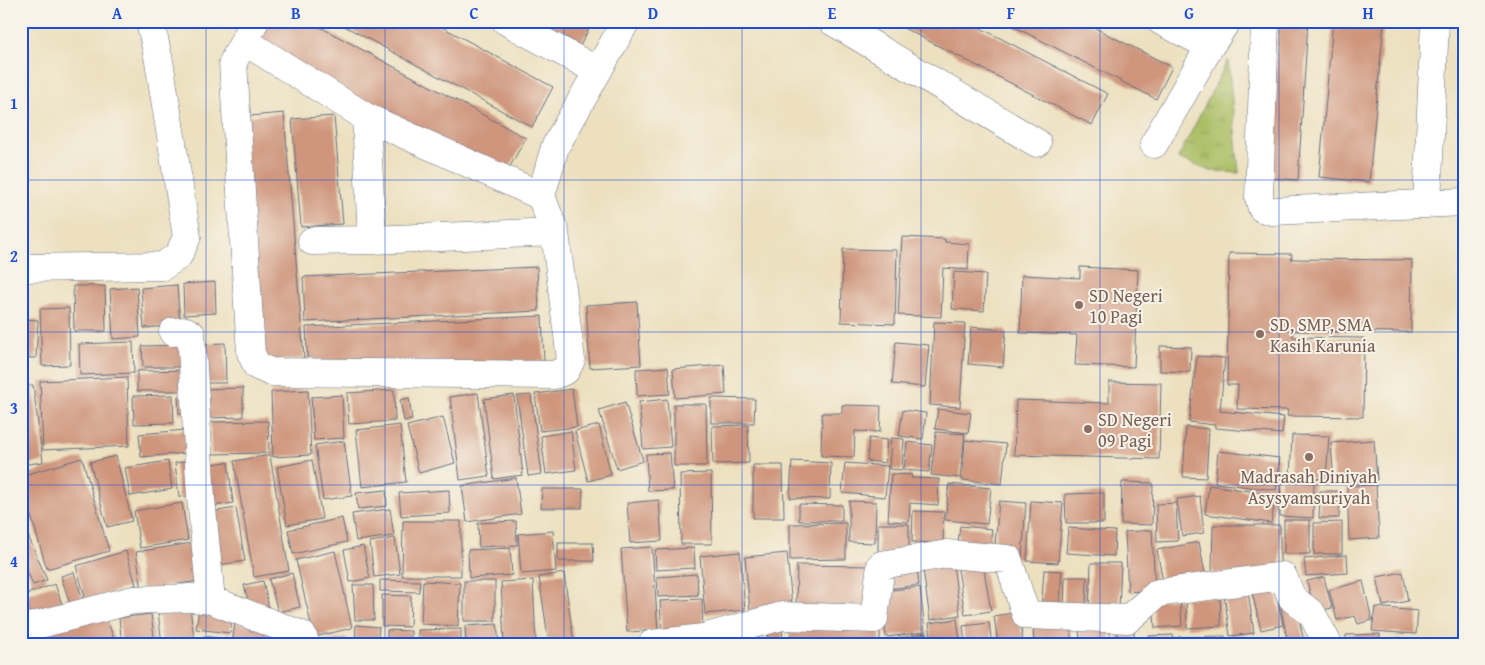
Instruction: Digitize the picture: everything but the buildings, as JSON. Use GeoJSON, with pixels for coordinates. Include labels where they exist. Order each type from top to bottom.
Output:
{"type":"FeatureCollection","features":[{"type":"Feature","properties":{"kind":"street"},"geometry":{"type":"LineString","coordinates":[[21,268],[163,266],[178,256],[187,237],[159,61],[150,21]]}},
{"type":"Feature","properties":{"kind":"street"},"geometry":{"type":"LineString","coordinates":[[506,21],[598,71]]}},
{"type":"Feature","properties":{"kind":"street"},"geometry":{"type":"LineString","coordinates":[[541,196],[366,116],[249,31],[232,62],[251,353],[257,366],[271,372],[554,375],[566,370],[571,360],[556,232],[541,196],[555,147],[626,21]]}},
{"type":"Feature","properties":{"kind":"street"},"geometry":{"type":"LineString","coordinates":[[832,21],[1037,143]]}},
{"type":"Feature","properties":{"kind":"street"},"geometry":{"type":"LineString","coordinates":[[1161,21],[1210,46]]}},
{"type":"Feature","properties":{"kind":"street"},"geometry":{"type":"LineString","coordinates":[[1154,144],[1210,46],[1227,21]]}},
{"type":"Feature","properties":{"kind":"street"},"geometry":{"type":"LineString","coordinates":[[1265,21],[1259,198],[1262,208],[1272,211],[1464,202]]}},
{"type":"Feature","properties":{"kind":"street"},"geometry":{"type":"LineString","coordinates":[[1427,204],[1435,21]]}},
{"type":"Feature","properties":{"kind":"street"},"geometry":{"type":"LineString","coordinates":[[366,116],[372,240]]}},
{"type":"Feature","properties":{"kind":"street"},"geometry":{"type":"LineString","coordinates":[[312,241],[556,232]]}},
{"type":"Feature","properties":{"kind":"street"},"geometry":{"type":"LineString","coordinates":[[173,332],[186,331],[191,334],[201,498],[211,600]]}},
{"type":"Feature","properties":{"kind":"street"},"geometry":{"type":"LineString","coordinates":[[652,644],[703,641],[782,616],[874,619],[881,565],[947,554],[1008,559],[1026,615],[1128,619],[1158,592],[1283,576],[1292,598],[1312,614],[1328,644]]}},
{"type":"Feature","properties":{"kind":"street"},"geometry":{"type":"LineString","coordinates":[[21,629],[133,600],[192,598],[211,600],[302,635],[306,644]]}},
{"type":"Feature","properties":{"kind":"green space"},"geometry":{"type":"Polygon","coordinates":[[[1228,60],[1239,173],[1210,171],[1178,158],[1228,60]]]}},
{"type":"Feature","properties":{"kind":"place","name":"SD Negeri 10 Pagi"},"geometry":{"type":"Point","coordinates":[1079,305]}},
{"type":"Feature","properties":{"kind":"place","name":"SD, SMP, SMA Kasih Karunia"},"geometry":{"type":"Point","coordinates":[1260,334]}},
{"type":"Feature","properties":{"kind":"place","name":"SD Negeri 09 Pagi"},"geometry":{"type":"Point","coordinates":[1088,429]}},
{"type":"Feature","properties":{"kind":"place","name":"Madrasah Diniyah Asysyamsuriyah"},"geometry":{"type":"Point","coordinates":[1309,457]}}]}
